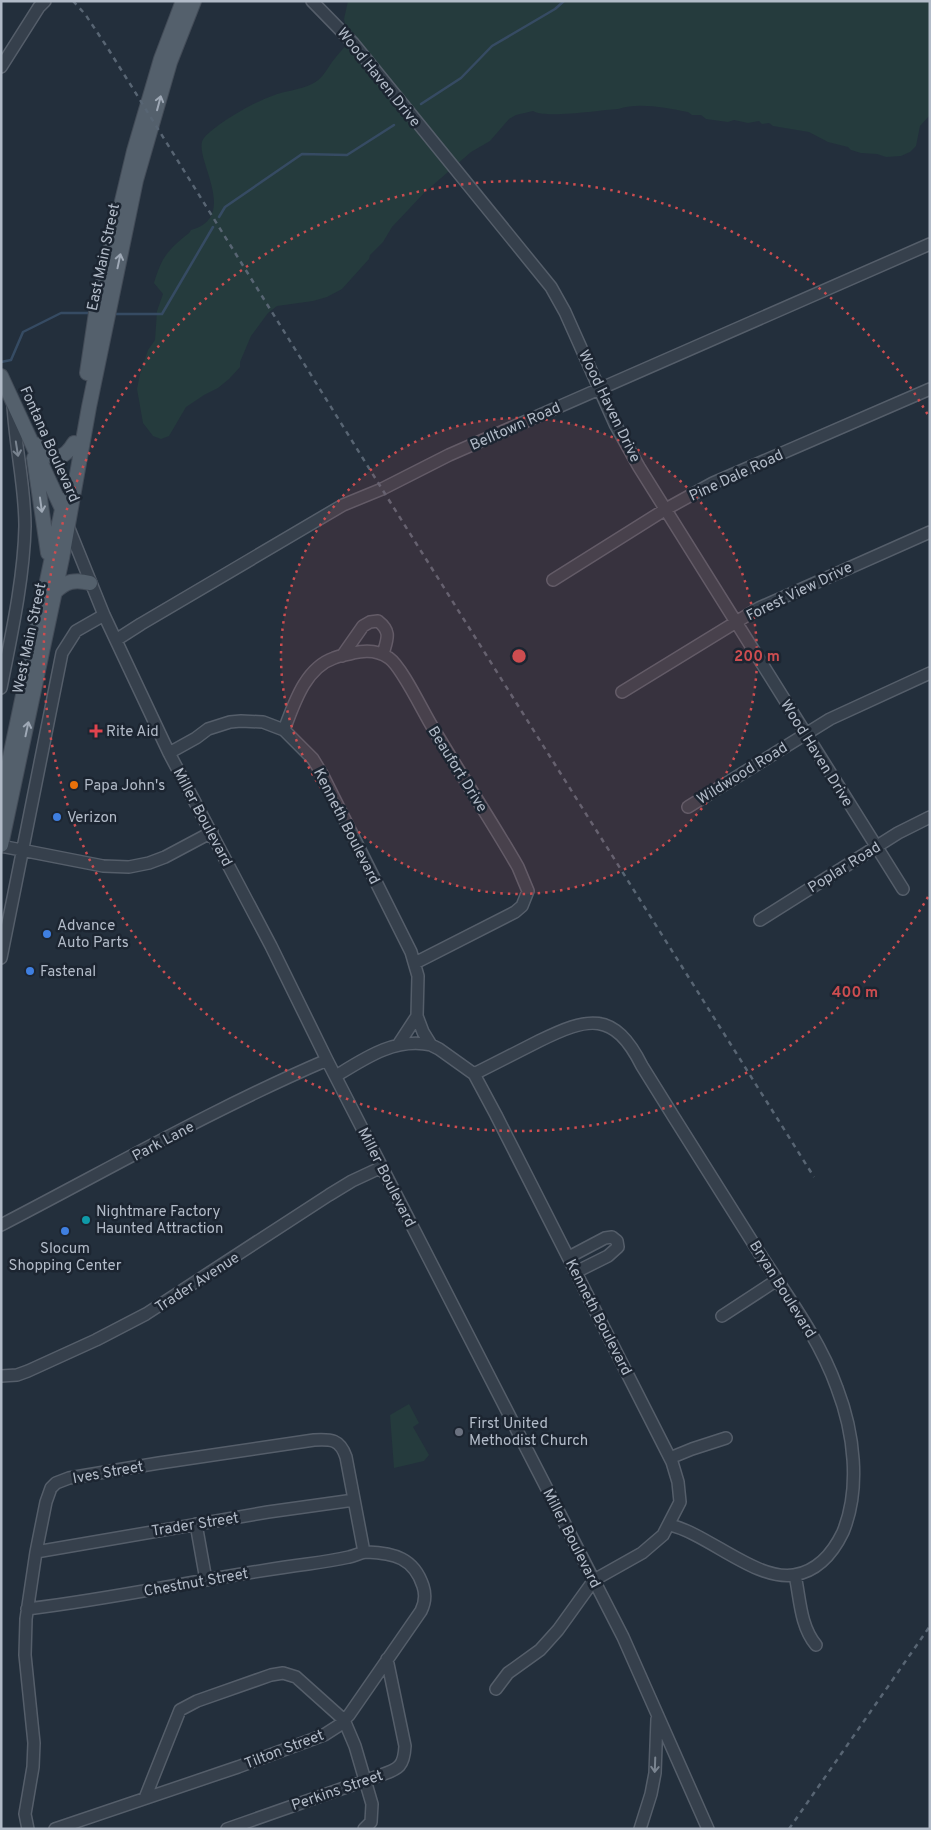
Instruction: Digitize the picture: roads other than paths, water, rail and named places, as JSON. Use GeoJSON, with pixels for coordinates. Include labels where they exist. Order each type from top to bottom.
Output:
{"type":"FeatureCollection","features":[{"type":"Feature","properties":{"kind":"main road","name":"East Main Street"},"geometry":{"type":"LineString","coordinates":[[62,508],[145,108],[182,1]]}},
{"type":"Feature","properties":{"kind":"main road","name":"East Main Street"},"geometry":{"type":"LineString","coordinates":[[68,526],[102,312],[136,180],[170,62],[194,1]]}},
{"type":"Feature","properties":{"kind":"main road","name":"Fontana Boulevard"},"geometry":{"type":"LineString","coordinates":[[1,376],[32,440],[68,526]]}},
{"type":"Feature","properties":{"kind":"main road"},"geometry":{"type":"LineString","coordinates":[[32,440],[45,454],[56,457],[64,455],[74,443]]}},
{"type":"Feature","properties":{"kind":"main road"},"geometry":{"type":"LineString","coordinates":[[32,440],[49,563]]}},
{"type":"Feature","properties":{"kind":"main road","name":"West Main Street"},"geometry":{"type":"LineString","coordinates":[[1,800],[62,508]]}},
{"type":"Feature","properties":{"kind":"main road","name":"West Main Street"},"geometry":{"type":"LineString","coordinates":[[1,845],[68,526]]}},
{"type":"Feature","properties":{"kind":"main road"},"geometry":{"type":"LineString","coordinates":[[55,592],[63,584],[72,580],[90,583]]}},
{"type":"Feature","properties":{"kind":"street"},"geometry":{"type":"LineString","coordinates":[[1,76],[4,63],[39,7],[45,1]]}},
{"type":"Feature","properties":{"kind":"street","name":"Wood Haven Drive"},"geometry":{"type":"LineString","coordinates":[[312,1],[353,43],[543,275],[565,312],[623,439],[903,889]]}},
{"type":"Feature","properties":{"kind":"street","name":"Belltown Road"},"geometry":{"type":"LineString","coordinates":[[116,640],[343,505],[382,489],[449,455],[930,244]]}},
{"type":"Feature","properties":{"kind":"street","name":"Pine Dale Road"},"geometry":{"type":"LineString","coordinates":[[553,580],[666,509],[713,483],[930,389]]}},
{"type":"Feature","properties":{"kind":"street"},"geometry":{"type":"LineString","coordinates":[[1,688],[22,558],[25,526],[22,483],[14,430],[13,400]]}},
{"type":"Feature","properties":{"kind":"street","name":"Miller Boulevard"},"geometry":{"type":"LineString","coordinates":[[68,526],[90,583],[169,753],[271,946],[327,1060],[623,1637],[708,1829]]}},
{"type":"Feature","properties":{"kind":"street","name":"Forest View Drive"},"geometry":{"type":"LineString","coordinates":[[622,692],[767,604],[930,532]]}},
{"type":"Feature","properties":{"kind":"street"},"geometry":{"type":"LineString","coordinates":[[1,958],[62,653],[76,631],[104,614]]}},
{"type":"Feature","properties":{"kind":"street"},"geometry":{"type":"LineString","coordinates":[[284,730],[297,697],[310,676],[324,663],[333,658],[342,656],[364,651],[383,654],[388,633],[386,627],[378,621],[370,622],[363,626],[342,656]]}},
{"type":"Feature","properties":{"kind":"street","name":"Beaufort Drive"},"geometry":{"type":"LineString","coordinates":[[383,654],[395,663],[518,867],[528,891],[522,906],[515,912],[415,963]]}},
{"type":"Feature","properties":{"kind":"street","name":"Wildwood Road"},"geometry":{"type":"LineString","coordinates":[[688,807],[805,733],[848,710],[930,673]]}},
{"type":"Feature","properties":{"kind":"street","name":"Kenneth Boulevard"},"geometry":{"type":"LineString","coordinates":[[169,753],[208,729],[230,722],[263,722],[284,730],[313,760],[322,774],[402,933],[415,963],[418,976],[417,1016],[423,1032],[431,1045]]}},
{"type":"Feature","properties":{"kind":"street","name":"Poplar Road"},"geometry":{"type":"LineString","coordinates":[[760,920],[876,846],[930,816]]}},
{"type":"Feature","properties":{"kind":"street"},"geometry":{"type":"LineString","coordinates":[[1,845],[103,866],[129,867],[150,863],[165,857],[212,832]]}},
{"type":"Feature","properties":{"kind":"street"},"geometry":{"type":"LineString","coordinates":[[398,1045],[417,1016]]}},
{"type":"Feature","properties":{"kind":"street","name":"Bryan Boulevard"},"geometry":{"type":"LineString","coordinates":[[474,1074],[572,1025],[593,1022],[603,1024],[621,1035],[636,1054],[816,1342],[837,1386],[848,1427],[852,1461],[850,1506],[848,1519],[841,1536],[831,1552],[820,1564],[795,1575],[778,1575],[761,1570],[696,1536],[670,1525]]}},
{"type":"Feature","properties":{"kind":"street","name":"Kenneth Boulevard"},"geometry":{"type":"LineString","coordinates":[[336,1076],[380,1051],[398,1045],[420,1042],[439,1049],[474,1074],[576,1272],[670,1458],[676,1472],[680,1502],[670,1525],[650,1548],[594,1580]]}},
{"type":"Feature","properties":{"kind":"street","name":"Park Lane"},"geometry":{"type":"LineString","coordinates":[[1,1226],[208,1117],[327,1060]]}},
{"type":"Feature","properties":{"kind":"street","name":"Trader Avenue"},"geometry":{"type":"LineString","coordinates":[[1,1376],[17,1375],[28,1371],[96,1340],[146,1314],[328,1195],[382,1167]]}},
{"type":"Feature","properties":{"kind":"street"},"geometry":{"type":"LineString","coordinates":[[568,1257],[604,1238],[612,1237],[617,1241],[618,1248],[613,1254],[576,1272]]}},
{"type":"Feature","properties":{"kind":"street"},"geometry":{"type":"LineString","coordinates":[[722,1316],[777,1280]]}},
{"type":"Feature","properties":{"kind":"street"},"geometry":{"type":"LineString","coordinates":[[670,1458],[692,1448],[726,1438]]}},
{"type":"Feature","properties":{"kind":"street","name":"Ives Street"},"geometry":{"type":"LineString","coordinates":[[28,1829],[25,1814],[33,1767],[34,1743],[25,1654],[28,1609],[36,1552],[46,1502],[51,1488],[69,1478],[159,1462],[314,1440],[330,1440],[338,1444],[344,1452],[364,1552]]}},
{"type":"Feature","properties":{"kind":"street","name":"Trader Street"},"geometry":{"type":"LineString","coordinates":[[36,1552],[196,1524],[354,1500]]}},
{"type":"Feature","properties":{"kind":"street"},"geometry":{"type":"LineString","coordinates":[[196,1524],[206,1580]]}},
{"type":"Feature","properties":{"kind":"street","name":"Chestnut Street"},"geometry":{"type":"LineString","coordinates":[[28,1609],[60,1606],[206,1580],[330,1561],[364,1552]]}},
{"type":"Feature","properties":{"kind":"street","name":"Tilton Street"},"geometry":{"type":"LineString","coordinates":[[55,1829],[324,1736],[338,1726],[421,1611],[426,1593],[418,1573],[405,1560],[396,1556],[364,1552]]}},
{"type":"Feature","properties":{"kind":"street"},"geometry":{"type":"LineString","coordinates":[[795,1575],[806,1627],[810,1638],[816,1645]]}},
{"type":"Feature","properties":{"kind":"street"},"geometry":{"type":"LineString","coordinates":[[496,1689],[508,1673],[540,1650],[558,1630],[594,1580]]}},
{"type":"Feature","properties":{"kind":"street","name":"Perkins Street"},"geometry":{"type":"LineString","coordinates":[[226,1829],[394,1771],[399,1767],[404,1757],[404,1740],[387,1659]]}},
{"type":"Feature","properties":{"kind":"street"},"geometry":{"type":"LineString","coordinates":[[145,1798],[178,1714],[185,1707],[271,1675],[283,1673],[296,1677],[344,1720],[355,1746],[372,1804],[370,1822],[364,1829]]}},
{"type":"Feature","properties":{"kind":"street"},"geometry":{"type":"LineString","coordinates":[[640,1829],[654,1780],[658,1717]]}},
{"type":"Feature","properties":{"kind":"waterway"},"geometry":{"type":"LineString","coordinates":[[421,104],[461,78],[492,46],[555,9],[564,1]]}},
{"type":"Feature","properties":{"kind":"waterway"},"geometry":{"type":"LineString","coordinates":[[219,217],[225,207],[302,154],[347,155],[394,125]]}},
{"type":"Feature","properties":{"kind":"waterway"},"geometry":{"type":"LineString","coordinates":[[112,314],[162,314],[213,227]]}},
{"type":"Feature","properties":{"kind":"waterway"},"geometry":{"type":"LineString","coordinates":[[1,362],[11,360],[23,332],[61,313],[92,313]]}},
{"type":"Feature","properties":{"kind":"railway"},"geometry":{"type":"LineString","coordinates":[[73,1],[85,14],[107,47],[814,1177]]}},
{"type":"Feature","properties":{"kind":"railway"},"geometry":{"type":"LineString","coordinates":[[789,1829],[930,1626]]}},
{"type":"Feature","properties":{"kind":"place","name":"Rite Aid"},"geometry":{"type":"Point","coordinates":[96,731]}},
{"type":"Feature","properties":{"kind":"place","name":"Papa John's"},"geometry":{"type":"Point","coordinates":[74,785]}},
{"type":"Feature","properties":{"kind":"place","name":"Verizon"},"geometry":{"type":"Point","coordinates":[57,817]}},
{"type":"Feature","properties":{"kind":"place","name":"Advance Auto Parts"},"geometry":{"type":"Point","coordinates":[47,934]}},
{"type":"Feature","properties":{"kind":"place","name":"Fastenal"},"geometry":{"type":"Point","coordinates":[30,971]}},
{"type":"Feature","properties":{"kind":"place","name":"Nightmare Factory Haunted Attraction"},"geometry":{"type":"Point","coordinates":[86,1220]}},
{"type":"Feature","properties":{"kind":"place","name":"Slocum Shopping Center"},"geometry":{"type":"Point","coordinates":[65,1231]}},
{"type":"Feature","properties":{"kind":"place","name":"First United Methodist Church"},"geometry":{"type":"Point","coordinates":[459,1432]}}]}
